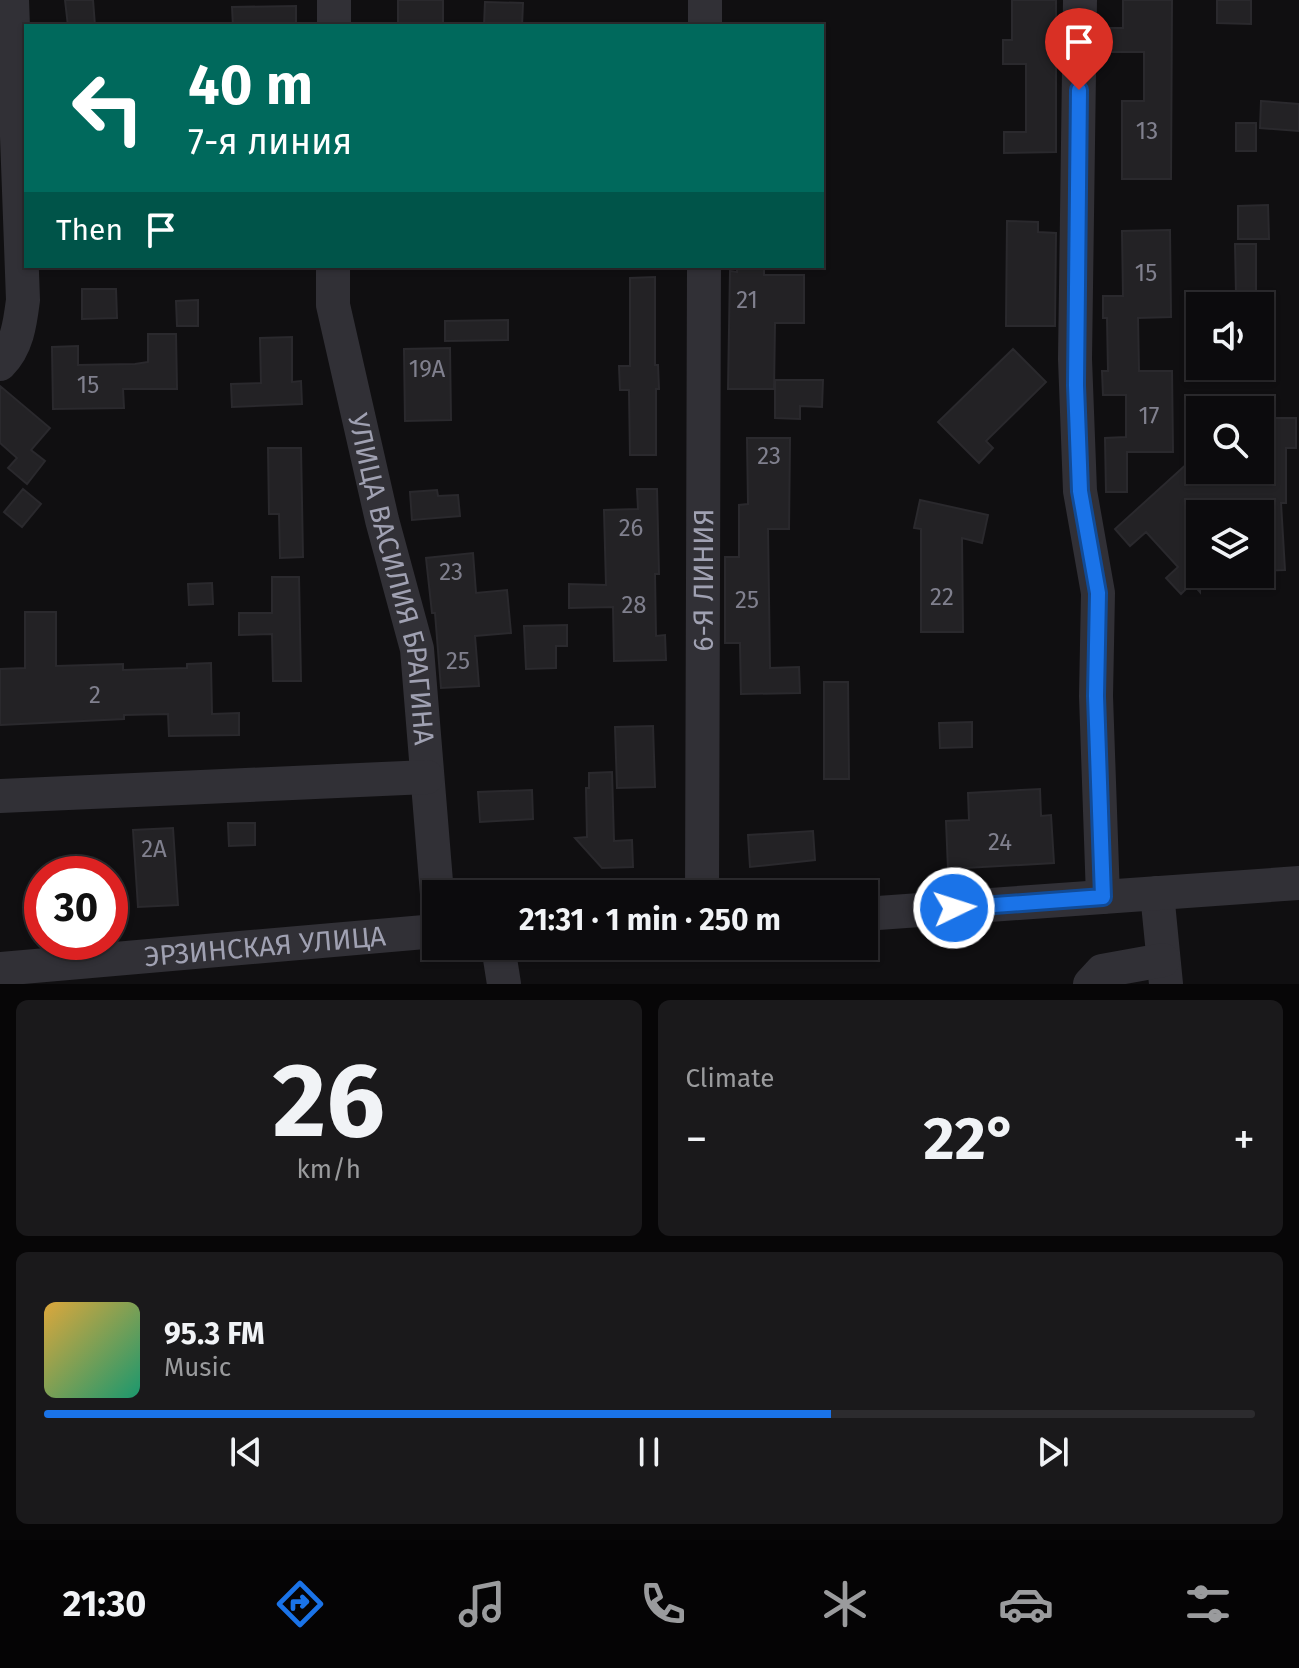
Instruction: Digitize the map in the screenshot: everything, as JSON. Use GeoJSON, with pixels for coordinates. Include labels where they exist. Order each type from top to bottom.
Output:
{"type":"FeatureCollection","features":[{"type":"Feature","properties":{"kind":"street"},"geometry":{"type":"LineString","coordinates":[[0,364],[7,357],[19,332],[23,300],[12,0]]}},
{"type":"Feature","properties":{"kind":"street"},"geometry":{"type":"LineString","coordinates":[[334,0],[334,24]]}},
{"type":"Feature","properties":{"kind":"street"},"geometry":{"type":"LineString","coordinates":[[705,0],[705,24]]}},
{"type":"Feature","properties":{"kind":"street"},"geometry":{"type":"LineString","coordinates":[[1080,0],[1075,359],[1080,491],[1098,593],[1096,696],[1103,897]]}},
{"type":"Feature","properties":{"kind":"street","name":"УЛИЦА ВАСИЛИЯ БРАГИНА"},"geometry":{"type":"LineString","coordinates":[[333,268],[333,305],[382,520],[417,649],[436,880]]}},
{"type":"Feature","properties":{"kind":"street","name":"6-Я ЛИНИЯ"},"geometry":{"type":"LineString","coordinates":[[702,880],[704,268]]}},
{"type":"Feature","properties":{"kind":"street"},"geometry":{"type":"LineString","coordinates":[[0,796],[427,777]]}},
{"type":"Feature","properties":{"kind":"street"},"geometry":{"type":"LineString","coordinates":[[878,913],[1299,883]]}},
{"type":"Feature","properties":{"kind":"street"},"geometry":{"type":"LineString","coordinates":[[1090,984],[1102,971],[1165,972],[1157,893]]}},
{"type":"Feature","properties":{"kind":"street","name":"ЭРЗИНСКАЯ УЛИЦА"},"geometry":{"type":"LineString","coordinates":[[0,969],[91,972],[422,933]]}},
{"type":"Feature","properties":{"kind":"street"},"geometry":{"type":"LineString","coordinates":[[500,960],[504,984]]}},
{"type":"Feature","properties":{"kind":"building"},"geometry":{"type":"Polygon","coordinates":[[[65,0],[93,0],[95,24],[68,24],[65,0]]]}},
{"type":"Feature","properties":{"kind":"building"},"geometry":{"type":"Polygon","coordinates":[[[398,0],[443,0],[443,24],[398,24],[398,0]]]}},
{"type":"Feature","properties":{"kind":"building"},"geometry":{"type":"Polygon","coordinates":[[[1012,0],[1056,0],[1059,64],[1056,64],[1056,152],[1004,153],[1004,132],[1026,132],[1026,64],[1003,64],[1003,40],[1012,40],[1012,0]]]}},
{"type":"Feature","properties":{"kind":"building"},"geometry":{"type":"Polygon","coordinates":[[[1123,0],[1172,0],[1171,179],[1122,179],[1122,101],[1144,101],[1144,52],[1101,52],[1101,28],[1123,28],[1123,0]]]}},
{"type":"Feature","properties":{"kind":"building"},"geometry":{"type":"Polygon","coordinates":[[[1217,0],[1251,0],[1251,24],[1217,23],[1217,0]]]}},
{"type":"Feature","properties":{"kind":"building"},"geometry":{"type":"Polygon","coordinates":[[[485,2],[523,3],[522,24],[484,24],[485,2]]]}},
{"type":"Feature","properties":{"kind":"building"},"geometry":{"type":"Polygon","coordinates":[[[296,6],[296,24],[233,24],[232,7],[296,6]]]}},
{"type":"Feature","properties":{"kind":"building"},"geometry":{"type":"Polygon","coordinates":[[[1261,101],[1299,104],[1299,131],[1260,128],[1261,101]]]}},
{"type":"Feature","properties":{"kind":"building"},"geometry":{"type":"Polygon","coordinates":[[[1236,123],[1256,123],[1256,151],[1236,151],[1236,123]]]}},
{"type":"Feature","properties":{"kind":"building"},"geometry":{"type":"Polygon","coordinates":[[[1268,205],[1269,239],[1238,239],[1238,206],[1268,205]]]}},
{"type":"Feature","properties":{"kind":"building"},"geometry":{"type":"Polygon","coordinates":[[[1007,221],[1038,222],[1038,232],[1056,233],[1055,326],[1006,326],[1007,221]]]}},
{"type":"Feature","properties":{"kind":"building"},"geometry":{"type":"Polygon","coordinates":[[[1170,230],[1171,317],[1138,318],[1139,371],[1172,371],[1173,452],[1127,452],[1127,492],[1106,492],[1105,438],[1126,437],[1126,395],[1103,395],[1102,371],[1108,371],[1107,318],[1103,318],[1103,296],[1123,296],[1122,231],[1170,230]]]}},
{"type":"Feature","properties":{"kind":"building"},"geometry":{"type":"Polygon","coordinates":[[[1235,244],[1256,244],[1256,292],[1236,292],[1235,244]]]}},
{"type":"Feature","properties":{"kind":"building"},"geometry":{"type":"Polygon","coordinates":[[[737,268],[764,268],[764,275],[804,275],[804,323],[775,323],[774,389],[728,389],[730,271],[737,272],[737,268]]]}},
{"type":"Feature","properties":{"kind":"building"},"geometry":{"type":"Polygon","coordinates":[[[655,277],[655,365],[658,365],[659,389],[656,389],[656,455],[630,455],[629,390],[620,390],[619,366],[630,366],[630,278],[655,277]]]}},
{"type":"Feature","properties":{"kind":"building"},"geometry":{"type":"Polygon","coordinates":[[[82,289],[116,289],[117,318],[82,319],[82,289]]]}},
{"type":"Feature","properties":{"kind":"building"},"geometry":{"type":"Polygon","coordinates":[[[198,300],[198,326],[177,326],[176,301],[198,300]]]}},
{"type":"Feature","properties":{"kind":"building"},"geometry":{"type":"Polygon","coordinates":[[[508,320],[508,340],[445,341],[445,321],[508,320]]]}},
{"type":"Feature","properties":{"kind":"building"},"geometry":{"type":"Polygon","coordinates":[[[148,334],[176,334],[177,389],[123,389],[124,408],[53,409],[52,347],[78,346],[78,365],[135,364],[148,362],[148,334]]]}},
{"type":"Feature","properties":{"kind":"building"},"geometry":{"type":"Polygon","coordinates":[[[292,337],[292,382],[301,381],[302,404],[232,407],[231,384],[261,383],[260,338],[292,337]]]}},
{"type":"Feature","properties":{"kind":"building"},"geometry":{"type":"Polygon","coordinates":[[[450,348],[451,420],[405,421],[404,349],[450,348]]]}},
{"type":"Feature","properties":{"kind":"building"},"geometry":{"type":"Polygon","coordinates":[[[1013,349],[1046,382],[986,441],[993,448],[979,463],[938,422],[1013,349]]]}},
{"type":"Feature","properties":{"kind":"building"},"geometry":{"type":"Polygon","coordinates":[[[775,380],[823,380],[822,407],[800,406],[800,419],[775,418],[775,380]]]}},
{"type":"Feature","properties":{"kind":"building"},"geometry":{"type":"Polygon","coordinates":[[[0,386],[50,428],[31,450],[45,461],[27,484],[8,468],[17,458],[0,443],[0,386]]]}},
{"type":"Feature","properties":{"kind":"building"},"geometry":{"type":"Polygon","coordinates":[[[1274,418],[1296,418],[1296,448],[1286,448],[1286,503],[1281,503],[1285,570],[1274,570],[1274,500],[1186,500],[1187,588],[1181,594],[1166,578],[1178,567],[1146,532],[1130,546],[1115,529],[1186,465],[1186,484],[1274,484],[1274,418]]]}},
{"type":"Feature","properties":{"kind":"building"},"geometry":{"type":"Polygon","coordinates":[[[747,438],[790,438],[789,529],[768,529],[770,668],[799,667],[800,693],[741,694],[740,643],[725,643],[725,557],[739,557],[739,505],[748,504],[747,438]]]}},
{"type":"Feature","properties":{"kind":"building"},"geometry":{"type":"Polygon","coordinates":[[[268,448],[301,448],[303,557],[280,558],[279,514],[269,514],[268,448]]]}},
{"type":"Feature","properties":{"kind":"building"},"geometry":{"type":"Polygon","coordinates":[[[23,489],[41,504],[22,527],[4,512],[23,489]]]}},
{"type":"Feature","properties":{"kind":"building"},"geometry":{"type":"Polygon","coordinates":[[[637,489],[657,489],[659,574],[655,574],[656,636],[665,635],[666,660],[614,661],[613,607],[569,608],[569,584],[606,585],[604,510],[638,509],[637,489]]]}},
{"type":"Feature","properties":{"kind":"building"},"geometry":{"type":"Polygon","coordinates":[[[437,490],[438,496],[458,495],[460,516],[412,520],[410,492],[437,490]]]}},
{"type":"Feature","properties":{"kind":"building"},"geometry":{"type":"Polygon","coordinates":[[[920,500],[988,515],[982,543],[962,538],[963,632],[921,632],[921,529],[914,528],[920,500]]]}},
{"type":"Feature","properties":{"kind":"building"},"geometry":{"type":"Polygon","coordinates":[[[473,553],[476,593],[507,590],[511,633],[475,636],[479,686],[441,688],[435,613],[432,613],[426,558],[473,553]]]}},
{"type":"Feature","properties":{"kind":"building"},"geometry":{"type":"Polygon","coordinates":[[[272,577],[299,577],[301,681],[273,681],[272,634],[239,635],[239,613],[272,613],[272,577]]]}},
{"type":"Feature","properties":{"kind":"building"},"geometry":{"type":"Polygon","coordinates":[[[212,583],[213,604],[189,605],[188,584],[212,583]]]}},
{"type":"Feature","properties":{"kind":"building"},"geometry":{"type":"Polygon","coordinates":[[[25,612],[56,612],[56,666],[123,664],[123,670],[187,668],[187,664],[211,663],[212,714],[239,713],[239,735],[169,736],[168,714],[0,725],[0,669],[25,668],[25,612]]]}},
{"type":"Feature","properties":{"kind":"building"},"geometry":{"type":"Polygon","coordinates":[[[567,625],[567,646],[556,646],[556,668],[526,669],[524,626],[567,625]]]}},
{"type":"Feature","properties":{"kind":"building"},"geometry":{"type":"Polygon","coordinates":[[[824,682],[848,682],[849,779],[824,779],[824,682]]]}},
{"type":"Feature","properties":{"kind":"building"},"geometry":{"type":"Polygon","coordinates":[[[972,722],[972,747],[940,748],[939,723],[972,722]]]}},
{"type":"Feature","properties":{"kind":"building"},"geometry":{"type":"Polygon","coordinates":[[[653,726],[655,787],[617,788],[615,727],[653,726]]]}},
{"type":"Feature","properties":{"kind":"building"},"geometry":{"type":"Polygon","coordinates":[[[612,772],[614,841],[632,840],[633,867],[602,868],[575,838],[587,837],[586,788],[589,788],[589,773],[612,772]]]}},
{"type":"Feature","properties":{"kind":"building"},"geometry":{"type":"Polygon","coordinates":[[[1040,789],[1041,816],[1051,815],[1054,863],[948,869],[946,821],[969,820],[968,793],[1040,789]]]}},
{"type":"Feature","properties":{"kind":"building"},"geometry":{"type":"Polygon","coordinates":[[[532,790],[533,819],[480,822],[478,792],[532,790]]]}},
{"type":"Feature","properties":{"kind":"building"},"geometry":{"type":"Polygon","coordinates":[[[228,823],[255,823],[255,845],[229,846],[228,823]]]}},
{"type":"Feature","properties":{"kind":"building"},"geometry":{"type":"Polygon","coordinates":[[[173,828],[178,905],[138,907],[133,830],[173,828]]]}},
{"type":"Feature","properties":{"kind":"building"},"geometry":{"type":"Polygon","coordinates":[[[813,831],[815,860],[750,867],[748,835],[813,831]]]}},
{"type":"Feature","properties":{"kind":"route"},"geometry":{"type":"LineString","coordinates":[[954,908],[1103,897],[1096,696],[1098,593],[1080,491],[1075,359],[1079,90]]}}]}
